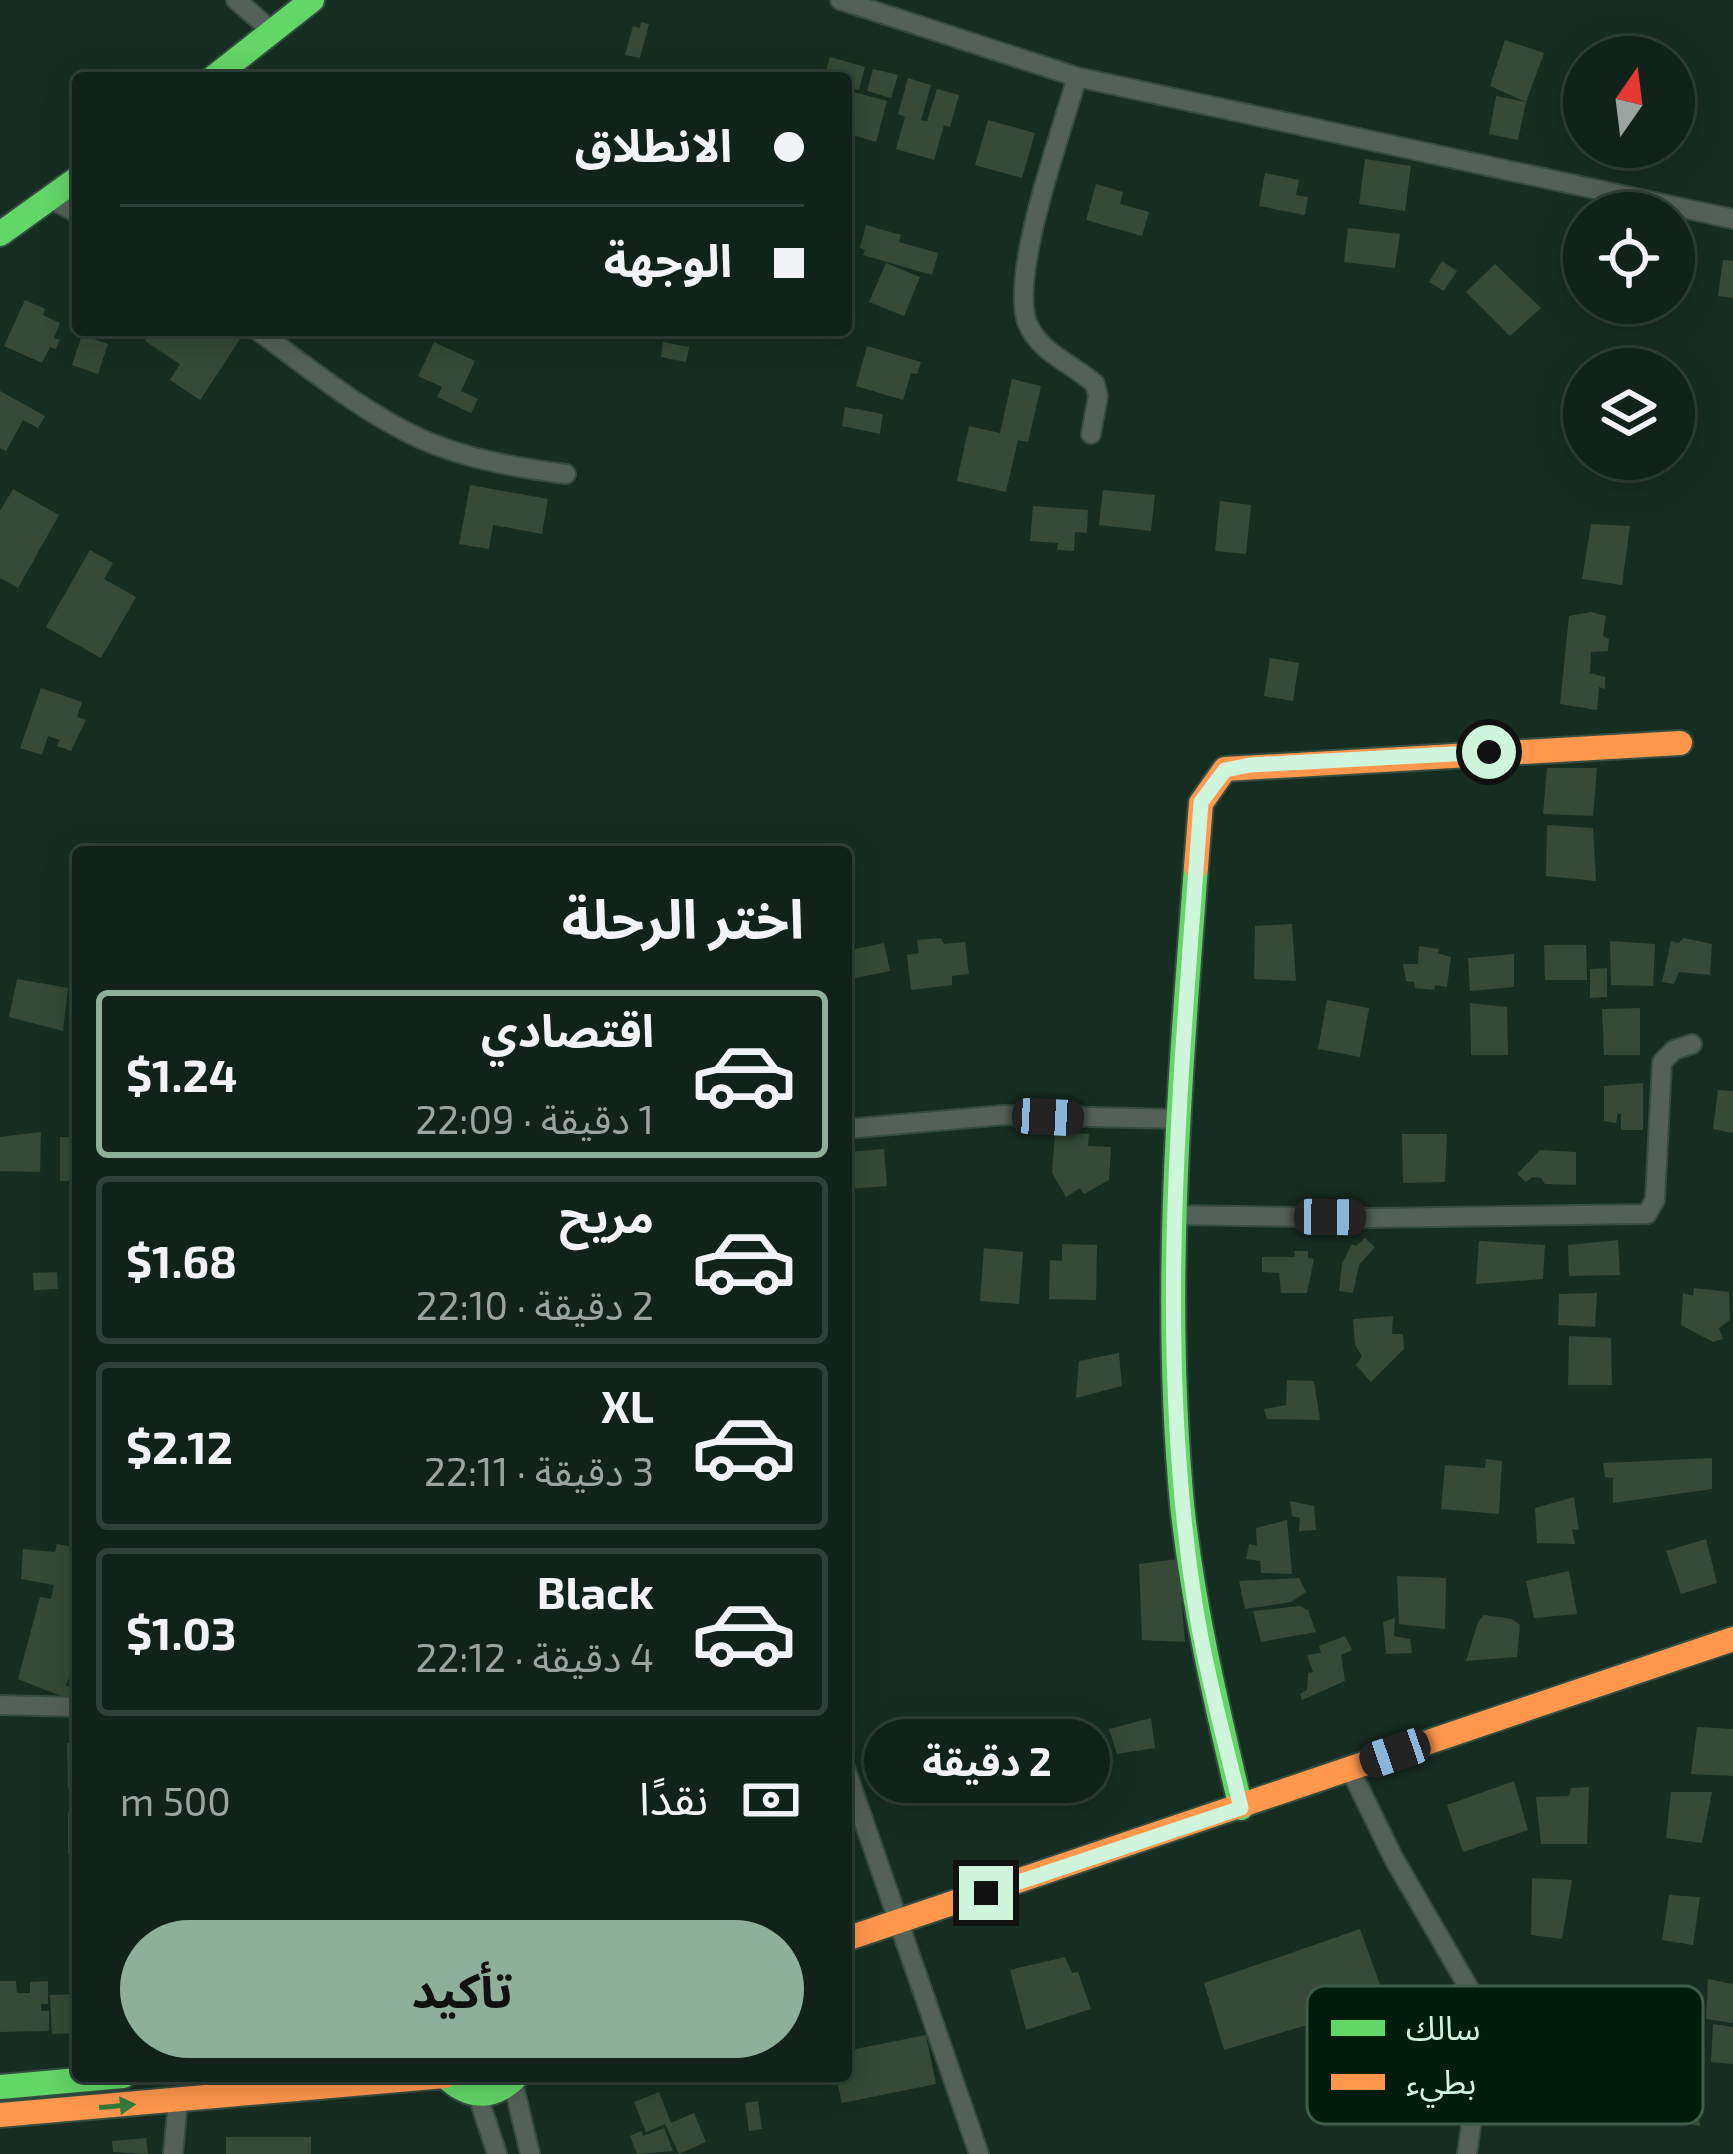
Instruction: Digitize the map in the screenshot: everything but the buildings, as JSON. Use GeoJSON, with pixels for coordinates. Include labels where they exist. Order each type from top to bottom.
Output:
{"type":"FeatureCollection","features":[{"type":"Feature","properties":{"kind":"street"},"geometry":{"type":"LineString","coordinates":[[236,0],[272,31]]}},
{"type":"Feature","properties":{"kind":"street"},"geometry":{"type":"LineString","coordinates":[[221,72],[312,0]]}},
{"type":"Feature","properties":{"kind":"street"},"geometry":{"type":"LineString","coordinates":[[839,0],[1077,76],[1733,219]]}},
{"type":"Feature","properties":{"kind":"street"},"geometry":{"type":"LineString","coordinates":[[1077,76],[1028,259],[1024,295],[1028,324],[1053,355],[1095,384],[1098,396],[1091,434]]}},
{"type":"Feature","properties":{"kind":"street"},"geometry":{"type":"LineString","coordinates":[[0,234],[72,182]]}},
{"type":"Feature","properties":{"kind":"street"},"geometry":{"type":"LineString","coordinates":[[50,198],[72,211]]}},
{"type":"Feature","properties":{"kind":"street"},"geometry":{"type":"LineString","coordinates":[[265,336],[341,393],[421,439],[497,463],[566,474]]}},
{"type":"Feature","properties":{"kind":"street"},"geometry":{"type":"LineString","coordinates":[[1241,1808],[1195,1603],[1174,1362],[1177,1119],[1201,802],[1225,770],[1250,765],[1680,743]]}},
{"type":"Feature","properties":{"kind":"street"},"geometry":{"type":"LineString","coordinates":[[1174,1215],[1647,1214],[1655,1200],[1662,1062],[1674,1050],[1692,1044]]}},
{"type":"Feature","properties":{"kind":"street"},"geometry":{"type":"LineString","coordinates":[[852,1128],[1004,1115],[1177,1119]]}},
{"type":"Feature","properties":{"kind":"street"},"geometry":{"type":"LineString","coordinates":[[852,1938],[1733,1639]]}},
{"type":"Feature","properties":{"kind":"street"},"geometry":{"type":"LineString","coordinates":[[0,1705],[72,1707]]}},
{"type":"Feature","properties":{"kind":"street"},"geometry":{"type":"LineString","coordinates":[[1350,1769],[1394,1859],[1468,1986]]}},
{"type":"Feature","properties":{"kind":"street"},"geometry":{"type":"LineString","coordinates":[[852,1786],[979,2154]]}},
{"type":"Feature","properties":{"kind":"street"},"geometry":{"type":"LineString","coordinates":[[0,2086],[72,2080]]}},
{"type":"Feature","properties":{"kind":"street"},"geometry":{"type":"LineString","coordinates":[[0,2115],[381,2082]]}},
{"type":"Feature","properties":{"kind":"street"},"geometry":{"type":"LineString","coordinates":[[452,2082],[478,2096],[503,2091],[512,2082]]}},
{"type":"Feature","properties":{"kind":"street"},"geometry":{"type":"LineString","coordinates":[[516,2082],[530,2154]]}},
{"type":"Feature","properties":{"kind":"street"},"geometry":{"type":"LineString","coordinates":[[478,2096],[497,2154]]}},
{"type":"Feature","properties":{"kind":"street"},"geometry":{"type":"LineString","coordinates":[[173,2154],[178,2101]]}},
{"type":"Feature","properties":{"kind":"street"},"geometry":{"type":"LineString","coordinates":[[1467,2154],[1472,2124]]}},
{"type":"Feature","properties":{"kind":"traffic: fast"},"geometry":{"type":"LineString","coordinates":[[221,72],[312,0]]}},
{"type":"Feature","properties":{"kind":"traffic: fast"},"geometry":{"type":"LineString","coordinates":[[0,234],[72,182]]}},
{"type":"Feature","properties":{"kind":"traffic: fast"},"geometry":{"type":"LineString","coordinates":[[1196,867],[1173,1265],[1176,1424],[1192,1581],[1241,1808]]}},
{"type":"Feature","properties":{"kind":"traffic: fast"},"geometry":{"type":"LineString","coordinates":[[0,2087],[72,2081]]}},
{"type":"Feature","properties":{"kind":"traffic: fast"},"geometry":{"type":"LineString","coordinates":[[452,2082],[481,2094],[510,2082]]}},
{"type":"Feature","properties":{"kind":"traffic: slow"},"geometry":{"type":"LineString","coordinates":[[1196,867],[1201,803],[1225,769],[1680,743]]}},
{"type":"Feature","properties":{"kind":"traffic: slow"},"geometry":{"type":"LineString","coordinates":[[852,1937],[1733,1639]]}},
{"type":"Feature","properties":{"kind":"traffic: slow"},"geometry":{"type":"LineString","coordinates":[[0,2115],[377,2082]]}},
{"type":"Feature","properties":{"kind":"route"},"geometry":{"type":"LineString","coordinates":[[986,1893],[1241,1808],[1195,1603],[1174,1362],[1177,1119],[1201,802],[1225,770],[1250,765],[1489,752]]}}]}
